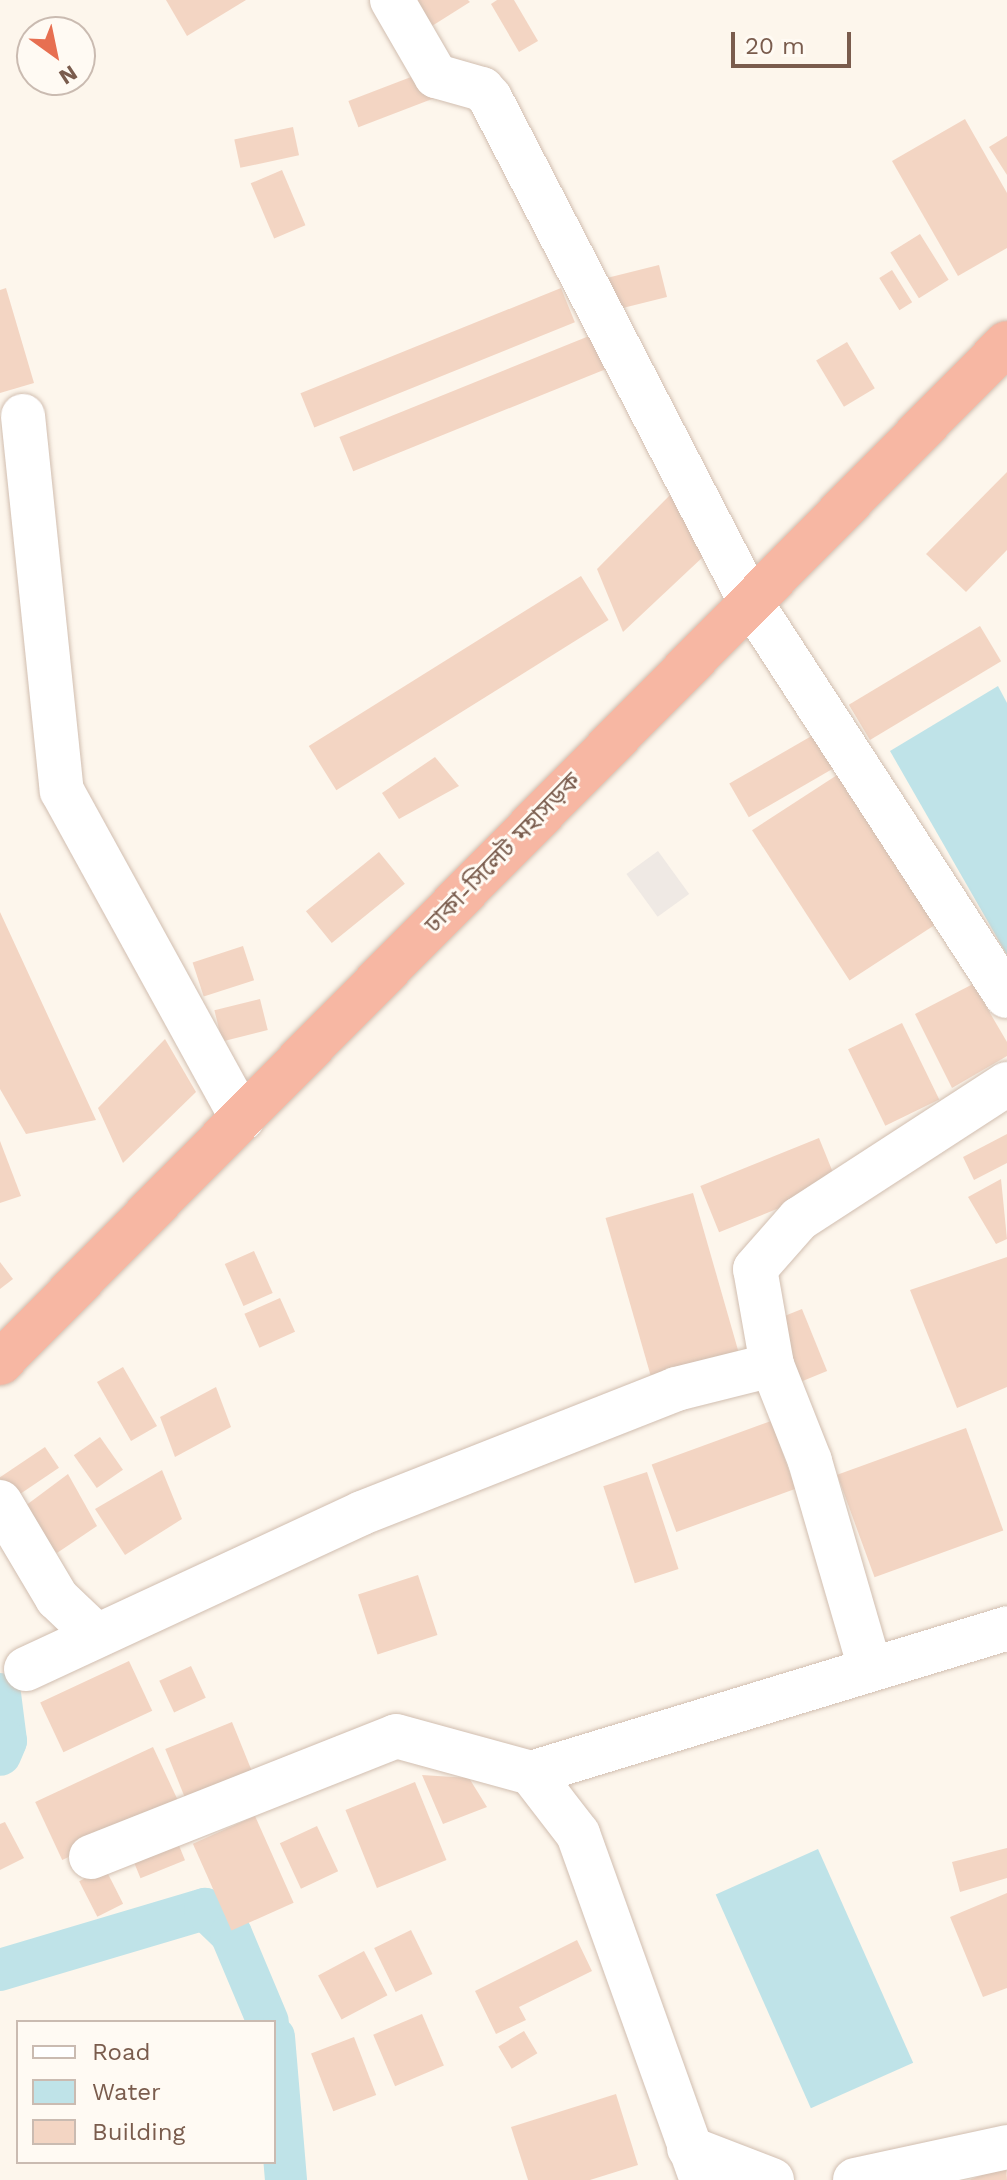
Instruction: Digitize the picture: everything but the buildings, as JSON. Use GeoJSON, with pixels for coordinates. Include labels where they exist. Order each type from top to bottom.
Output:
{"type":"FeatureCollection","features":[{"type":"Feature","properties":{"kind":"highway","name":"ঢাকা-সিলেট মহাসড়ক"},"geometry":{"type":"LineString","coordinates":[[0,1363],[1007,343]]}},
{"type":"Feature","properties":{"kind":"street"},"geometry":{"type":"LineString","coordinates":[[392,0],[436,76],[482,89],[490,98],[750,601],[1007,996]]}},
{"type":"Feature","properties":{"kind":"street"},"geometry":{"type":"LineString","coordinates":[[23,416],[62,791],[242,1119]]}},
{"type":"Feature","properties":{"kind":"street"},"geometry":{"type":"LineString","coordinates":[[870,1668],[810,1461],[772,1365],[755,1269],[799,1219],[1007,1084]]}},
{"type":"Feature","properties":{"kind":"street"},"geometry":{"type":"LineString","coordinates":[[26,1669],[362,1513],[676,1389],[772,1365]]}},
{"type":"Feature","properties":{"kind":"street"},"geometry":{"type":"LineString","coordinates":[[0,1502],[57,1598],[96,1635]]}},
{"type":"Feature","properties":{"kind":"street"},"geometry":{"type":"LineString","coordinates":[[91,1857],[396,1736],[531,1773],[1007,1628]]}},
{"type":"Feature","properties":{"kind":"street"},"geometry":{"type":"LineString","coordinates":[[531,1773],[578,1834],[696,2164],[772,2180]]}},
{"type":"Feature","properties":{"kind":"street"},"geometry":{"type":"LineString","coordinates":[[855,2180],[1007,2147]]}},
{"type":"Feature","properties":{"kind":"shaded area"},"geometry":{"type":"Polygon","coordinates":[[[658,851],[689,894],[658,917],[626,874],[658,851]]]}},
{"type":"Feature","properties":{"kind":"water"},"geometry":{"type":"Polygon","coordinates":[[[998,686],[1007,703],[1007,955],[890,751],[998,686]]]}},
{"type":"Feature","properties":{"kind":"water"},"geometry":{"type":"Polygon","coordinates":[[[818,1849],[913,2063],[811,2108],[716,1895],[818,1849]]]}},
{"type":"Feature","properties":{"kind":"waterway"},"geometry":{"type":"LineString","coordinates":[[0,1694],[6,1741],[0,1755]]}},
{"type":"Feature","properties":{"kind":"waterway"},"geometry":{"type":"LineString","coordinates":[[0,1970],[205,1909],[231,1934],[267,2020]]}},
{"type":"Feature","properties":{"kind":"waterway"},"geometry":{"type":"LineString","coordinates":[[276,2061],[286,2180]]}}]}
